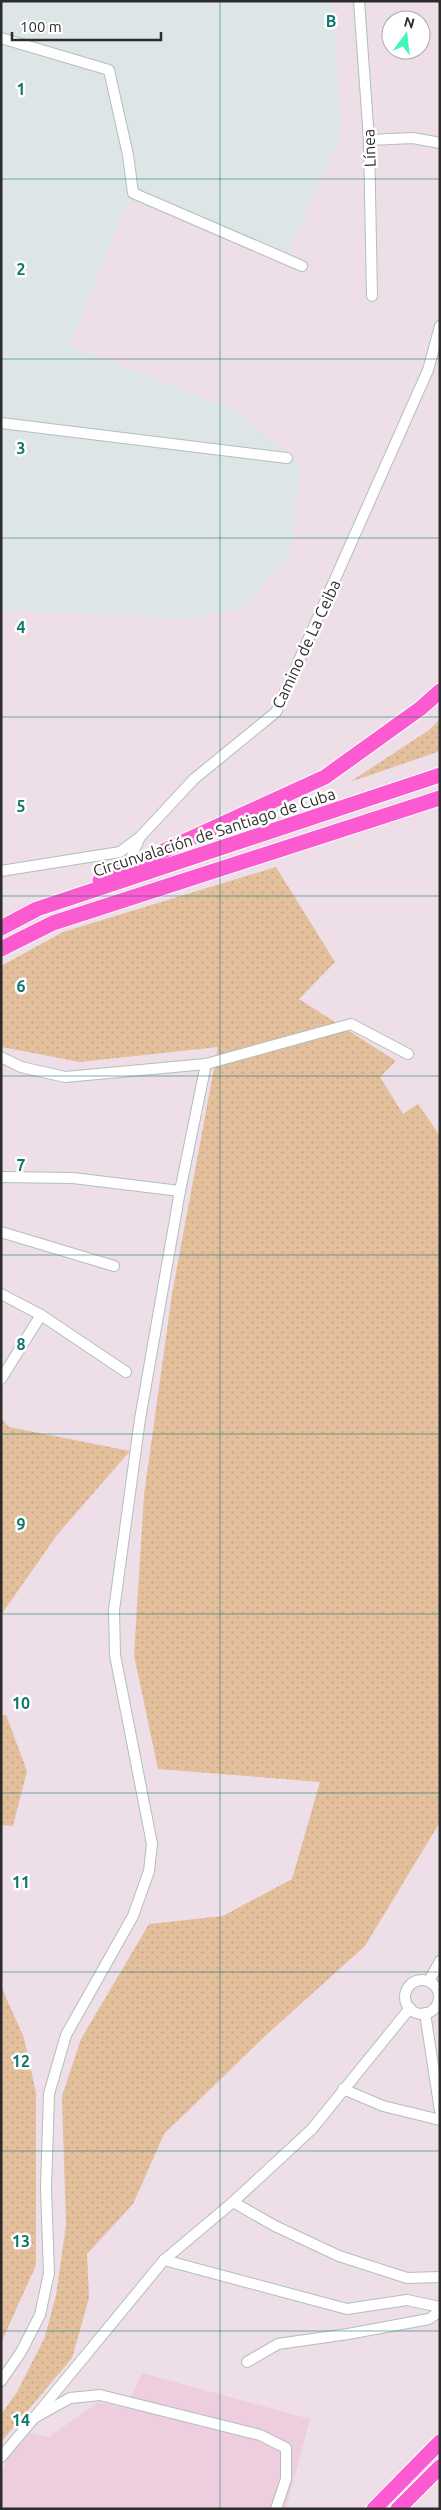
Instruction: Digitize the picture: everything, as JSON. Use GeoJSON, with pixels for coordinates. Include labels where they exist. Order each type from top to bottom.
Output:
{"type":"FeatureCollection","features":[{"type":"Feature","properties":{"kind":"highway"},"geometry":{"type":"LineString","coordinates":[[36,909],[325,777],[421,708],[440,690]]}},
{"type":"Feature","properties":{"kind":"highway","name":"Circunvalación de Santiago de Cuba"},"geometry":{"type":"LineString","coordinates":[[1,928],[36,909],[440,775]]}},
{"type":"Feature","properties":{"kind":"highway"},"geometry":{"type":"LineString","coordinates":[[1,949],[53,923],[440,798]]}},
{"type":"Feature","properties":{"kind":"highway"},"geometry":{"type":"LineString","coordinates":[[338,830],[440,805]]}},
{"type":"Feature","properties":{"kind":"highway"},"geometry":{"type":"LineString","coordinates":[[374,2509],[440,2442]]}},
{"type":"Feature","properties":{"kind":"highway"},"geometry":{"type":"LineString","coordinates":[[398,2509],[440,2467]]}},
{"type":"Feature","properties":{"kind":"street","name":"Línea"},"geometry":{"type":"LineString","coordinates":[[359,1],[369,140],[372,296]]}},
{"type":"Feature","properties":{"kind":"street"},"geometry":{"type":"LineString","coordinates":[[1,38],[109,70],[128,155],[133,193],[302,266]]}},
{"type":"Feature","properties":{"kind":"street"},"geometry":{"type":"LineString","coordinates":[[369,140],[413,138],[440,142]]}},
{"type":"Feature","properties":{"kind":"street","name":"Camino de La Ceiba"},"geometry":{"type":"LineString","coordinates":[[1,870],[120,852],[140,837],[194,780],[276,712],[428,370],[440,326]]}},
{"type":"Feature","properties":{"kind":"street"},"geometry":{"type":"LineString","coordinates":[[1,423],[287,458]]}},
{"type":"Feature","properties":{"kind":"street"},"geometry":{"type":"LineString","coordinates":[[126,868],[140,837]]}},
{"type":"Feature","properties":{"kind":"street"},"geometry":{"type":"LineString","coordinates":[[1,1057],[21,1067],[65,1077],[206,1064],[351,1024],[408,1054]]}},
{"type":"Feature","properties":{"kind":"street"},"geometry":{"type":"LineString","coordinates":[[1,2381],[21,2352],[40,2315],[49,2273],[46,2188],[49,2094],[66,2035],[133,1916],[149,1871],[152,1844],[115,1655],[114,1610],[134,1455],[180,1191],[206,1064]]}},
{"type":"Feature","properties":{"kind":"street"},"geometry":{"type":"LineString","coordinates":[[1,1177],[74,1178],[180,1191]]}},
{"type":"Feature","properties":{"kind":"street"},"geometry":{"type":"LineString","coordinates":[[1,1232],[114,1266]]}},
{"type":"Feature","properties":{"kind":"street"},"geometry":{"type":"LineString","coordinates":[[1,1294],[41,1314],[126,1372]]}},
{"type":"Feature","properties":{"kind":"street"},"geometry":{"type":"LineString","coordinates":[[1,1378],[41,1314]]}},
{"type":"Feature","properties":{"kind":"street"},"geometry":{"type":"LineString","coordinates":[[429,1981],[440,1961]]}},
{"type":"Feature","properties":{"kind":"street"},"geometry":{"type":"LineString","coordinates":[[418,1980],[429,1981],[437,1988],[439,2004],[430,2012],[414,2012],[405,1998],[408,1987],[418,1980]]}},
{"type":"Feature","properties":{"kind":"street"},"geometry":{"type":"LineString","coordinates":[[1,2457],[164,2260],[233,2202],[312,2129],[410,2008]]}},
{"type":"Feature","properties":{"kind":"street"},"geometry":{"type":"LineString","coordinates":[[425,2013],[440,2111]]}},
{"type":"Feature","properties":{"kind":"street"},"geometry":{"type":"LineString","coordinates":[[344,2089],[383,2106],[440,2120]]}},
{"type":"Feature","properties":{"kind":"street"},"geometry":{"type":"LineString","coordinates":[[233,2202],[275,2226],[339,2256],[407,2278],[440,2277]]}},
{"type":"Feature","properties":{"kind":"street"},"geometry":{"type":"LineString","coordinates":[[164,2260],[347,2309],[407,2300],[440,2306]]}},
{"type":"Feature","properties":{"kind":"street"},"geometry":{"type":"LineString","coordinates":[[247,2362],[278,2344],[428,2319],[440,2312]]}},
{"type":"Feature","properties":{"kind":"street"},"geometry":{"type":"LineString","coordinates":[[34,2418],[70,2398],[100,2395],[260,2435],[286,2448],[286,2479],[276,2509]]}},
{"type":"Feature","properties":{"kind":"shaded area"},"geometry":{"type":"Polygon","coordinates":[[[1,1],[333,1],[341,136],[286,258],[128,200],[70,346],[239,412],[301,467],[290,554],[243,608],[191,619],[1,610],[1,1]]]}},
{"type":"Feature","properties":{"kind":"shaded area"},"geometry":{"type":"Polygon","coordinates":[[[440,719],[440,751],[350,782],[429,730],[440,719]]]}},
{"type":"Feature","properties":{"kind":"shaded area"},"geometry":{"type":"Polygon","coordinates":[[[276,867],[335,962],[299,999],[396,1061],[380,1077],[403,1114],[418,1104],[440,1136],[440,1822],[365,1946],[263,2038],[164,2134],[133,2204],[87,2254],[89,2298],[72,2358],[1,2442],[1,2415],[17,2392],[45,2337],[56,2295],[66,2225],[62,2096],[81,2039],[149,1924],[223,1916],[292,1879],[320,1782],[158,1769],[134,1655],[144,1495],[172,1294],[218,1047],[80,1062],[2,1047],[1,966],[63,932],[276,867]]]}},
{"type":"Feature","properties":{"kind":"shaded area"},"geometry":{"type":"Polygon","coordinates":[[[1,1418],[9,1427],[130,1451],[57,1535],[1,1615],[1,1418]]]}},
{"type":"Feature","properties":{"kind":"shaded area"},"geometry":{"type":"Polygon","coordinates":[[[1,1715],[6,1715],[27,1771],[13,1826],[1,1825],[1,1715]]]}},
{"type":"Feature","properties":{"kind":"shaded area"},"geometry":{"type":"Polygon","coordinates":[[[1,1986],[24,2038],[36,2093],[36,2265],[1,2343],[1,1986]]]}},
{"type":"Feature","properties":{"kind":"shaded area"},"geometry":{"type":"Polygon","coordinates":[[[142,2373],[310,2419],[286,2509],[1,2509],[1,2477],[7,2456],[30,2433],[49,2437],[98,2402],[126,2408],[142,2373]]]}}]}
